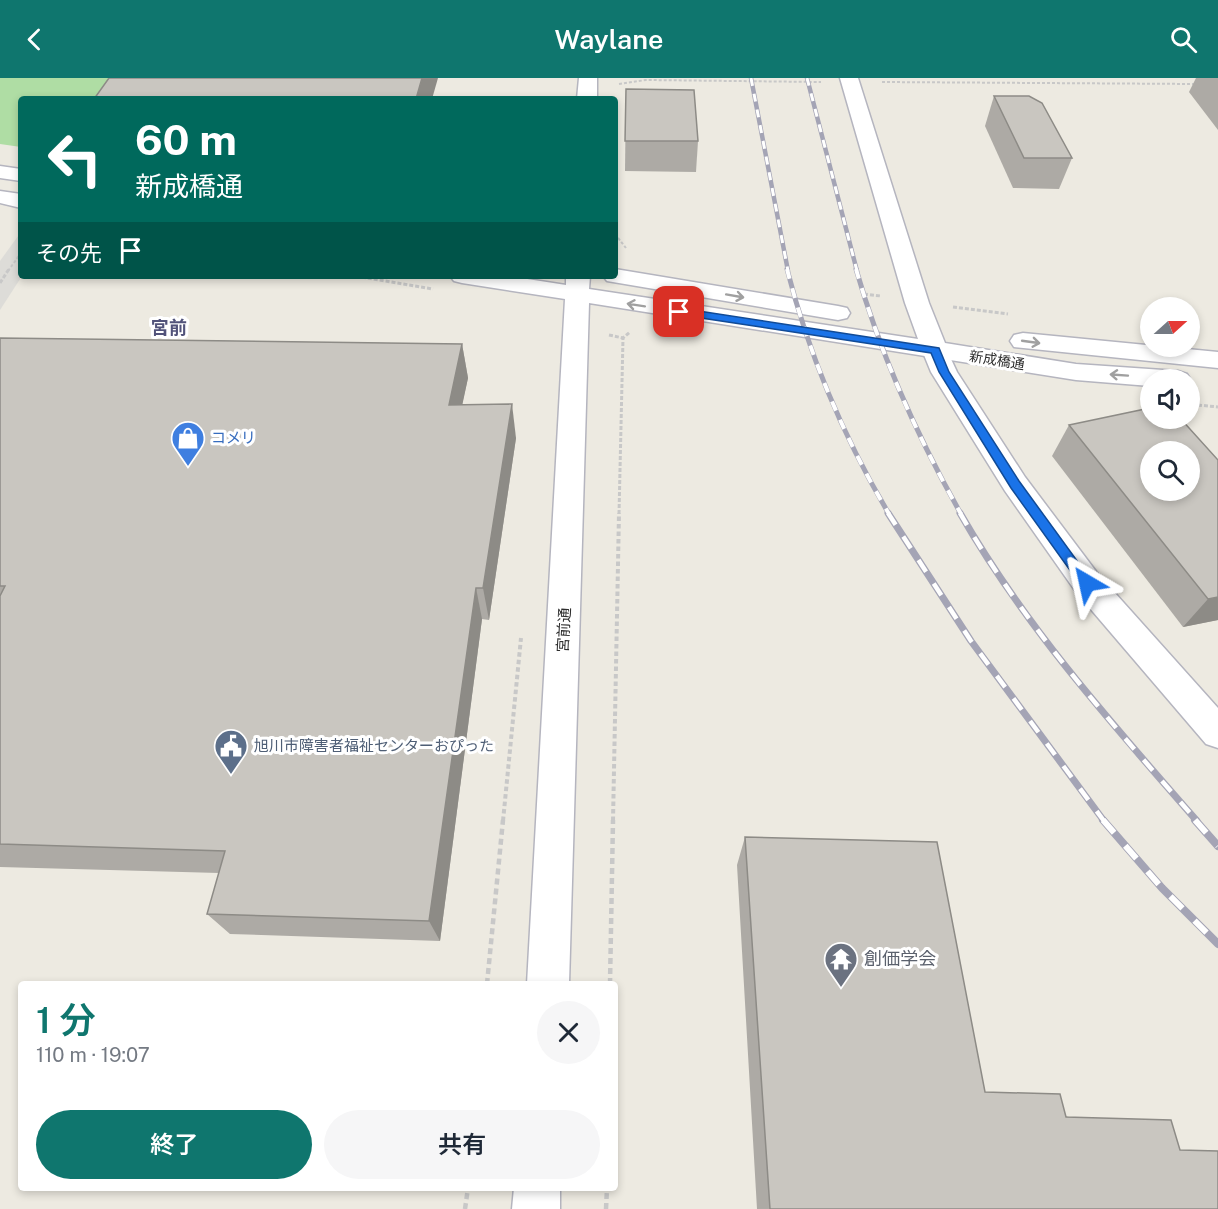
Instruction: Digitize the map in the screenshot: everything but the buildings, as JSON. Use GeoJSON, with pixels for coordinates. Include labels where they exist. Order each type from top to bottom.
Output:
{"type":"FeatureCollection","features":[{"type":"Feature","properties":{"kind":"street"},"geometry":{"type":"LineString","coordinates":[[587,96],[588,78]]}},
{"type":"Feature","properties":{"kind":"street"},"geometry":{"type":"LineString","coordinates":[[850,80],[917,303],[944,372],[1015,484],[1087,583],[1218,733]]}},
{"type":"Feature","properties":{"kind":"street"},"geometry":{"type":"LineString","coordinates":[[0,172],[18,175]]}},
{"type":"Feature","properties":{"kind":"street"},"geometry":{"type":"LineString","coordinates":[[0,197],[18,200]]}},
{"type":"Feature","properties":{"kind":"street","name":"新成橋通"},"geometry":{"type":"LineString","coordinates":[[618,277],[931,339],[1076,372],[1140,377]]}},
{"type":"Feature","properties":{"kind":"street","name":"新成橋通"},"geometry":{"type":"LineString","coordinates":[[501,279],[578,285],[931,339],[1218,360]]}},
{"type":"Feature","properties":{"kind":"street","name":"宮前通"},"geometry":{"type":"LineString","coordinates":[[548,981],[578,285]]}},
{"type":"Feature","properties":{"kind":"street"},"geometry":{"type":"LineString","coordinates":[[1200,381],[1218,382]]}},
{"type":"Feature","properties":{"kind":"street"},"geometry":{"type":"LineString","coordinates":[[536,1209],[537,1191]]}},
{"type":"Feature","properties":{"kind":"path"},"geometry":{"type":"LineString","coordinates":[[618,78],[618,84],[646,80],[1198,84]]}},
{"type":"Feature","properties":{"kind":"path"},"geometry":{"type":"LineString","coordinates":[[0,283],[18,257]]}},
{"type":"Feature","properties":{"kind":"path"},"geometry":{"type":"LineString","coordinates":[[373,279],[436,290]]}},
{"type":"Feature","properties":{"kind":"path"},"geometry":{"type":"LineString","coordinates":[[610,981],[622,338],[633,329]]}},
{"type":"Feature","properties":{"kind":"path"},"geometry":{"type":"LineString","coordinates":[[1200,405],[1218,406]]}},
{"type":"Feature","properties":{"kind":"path"},"geometry":{"type":"LineString","coordinates":[[487,981],[522,631]]}},
{"type":"Feature","properties":{"kind":"path"},"geometry":{"type":"LineString","coordinates":[[465,1209],[468,1191]]}},
{"type":"Feature","properties":{"kind":"path"},"geometry":{"type":"LineString","coordinates":[[606,1191],[606,1209]]}},
{"type":"Feature","properties":{"kind":"green space"},"geometry":{"type":"Polygon","coordinates":[[[0,78],[124,78],[111,96],[18,96],[18,147],[0,144],[0,78]]]}},
{"type":"Feature","properties":{"kind":"shaded area"},"geometry":{"type":"Polygon","coordinates":[[[18,236],[18,279],[20,279],[0,310],[0,261],[18,236]]]}},
{"type":"Feature","properties":{"kind":"railway"},"geometry":{"type":"LineString","coordinates":[[751,78],[788,271]]}},
{"type":"Feature","properties":{"kind":"railway"},"geometry":{"type":"LineString","coordinates":[[807,78],[857,271]]}},
{"type":"Feature","properties":{"kind":"railway"},"geometry":{"type":"LineString","coordinates":[[787,269],[806,333],[829,395],[857,456],[889,514]]}},
{"type":"Feature","properties":{"kind":"railway"},"geometry":{"type":"LineString","coordinates":[[856,269],[901,395],[961,514]]}},
{"type":"Feature","properties":{"kind":"railway"},"geometry":{"type":"LineString","coordinates":[[888,513],[971,641],[1104,821]]}},
{"type":"Feature","properties":{"kind":"railway"},"geometry":{"type":"LineString","coordinates":[[960,513],[1012,595],[1071,673],[1197,821]]}},
{"type":"Feature","properties":{"kind":"railway"},"geometry":{"type":"LineString","coordinates":[[1103,820],[1162,888],[1218,944]]}},
{"type":"Feature","properties":{"kind":"railway"},"geometry":{"type":"LineString","coordinates":[[1195,820],[1218,846]]}},
{"type":"Feature","properties":{"kind":"place","name":"コメリ"},"geometry":{"type":"Point","coordinates":[188,467]}},
{"type":"Feature","properties":{"kind":"place","name":"旭川市障害者福祉センターおぴった"},"geometry":{"type":"Point","coordinates":[231,775]}},
{"type":"Feature","properties":{"kind":"place","name":"創価学会"},"geometry":{"type":"Point","coordinates":[841,988]}},
{"type":"Feature","properties":{"kind":"district","name":"宮前"},"geometry":{"type":"Point","coordinates":[169,328]}},
{"type":"Feature","properties":{"kind":"route"},"geometry":{"type":"LineString","coordinates":[[679,312],[935,350],[944,372],[1015,484],[1087,583]]}}]}
